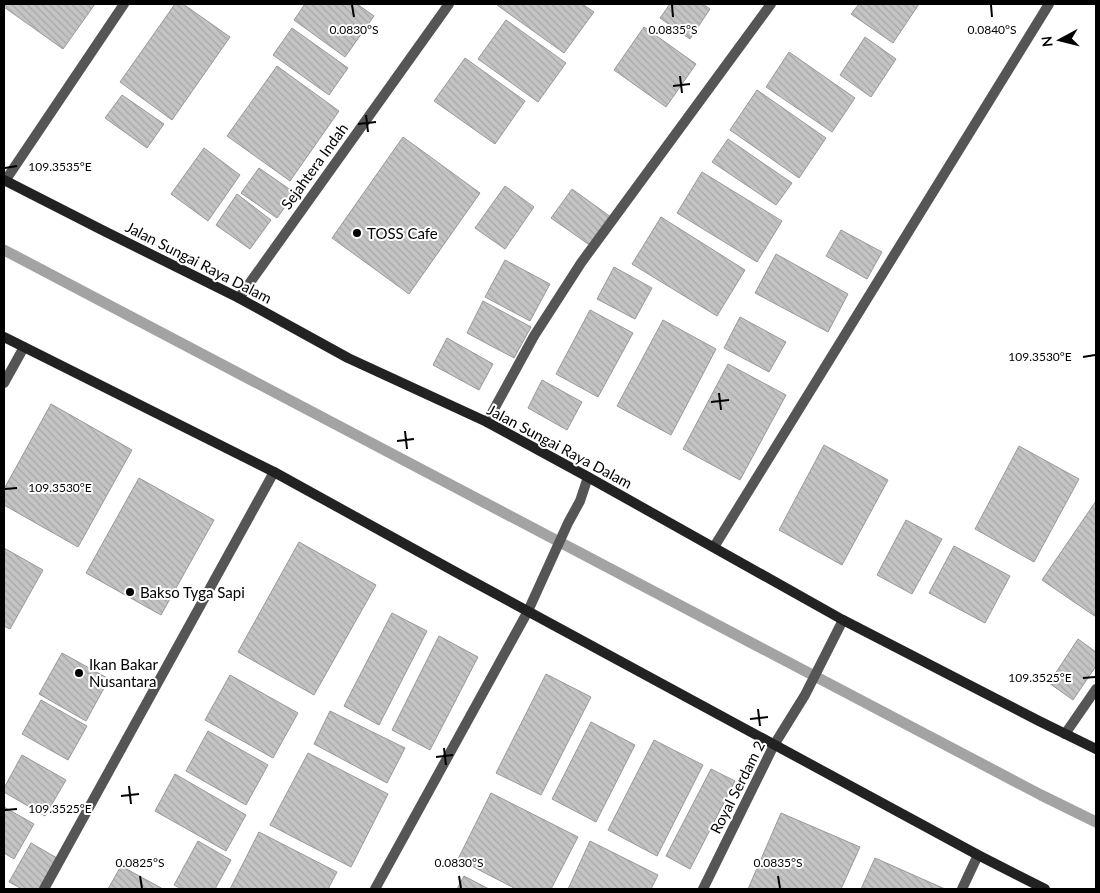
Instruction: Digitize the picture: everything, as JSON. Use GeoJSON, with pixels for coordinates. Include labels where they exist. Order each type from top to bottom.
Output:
{"type":"FeatureCollection","features":[{"type":"Feature","properties":{"kind":"street"},"geometry":{"type":"LineString","coordinates":[[4,180],[124,4]]}},
{"type":"Feature","properties":{"kind":"street","name":"Sejahtera Indah"},"geometry":{"type":"LineString","coordinates":[[239,298],[449,4]]}},
{"type":"Feature","properties":{"kind":"street"},"geometry":{"type":"LineString","coordinates":[[487,422],[534,336],[581,264],[771,4]]}},
{"type":"Feature","properties":{"kind":"street"},"geometry":{"type":"LineString","coordinates":[[714,547],[1049,4]]}},
{"type":"Feature","properties":{"kind":"street","name":"Jalan Sungai Raya Dalam"},"geometry":{"type":"LineString","coordinates":[[4,180],[112,236],[239,298],[348,358],[487,422],[843,620],[1096,749]]}},
{"type":"Feature","properties":{"kind":"street"},"geometry":{"type":"LineString","coordinates":[[4,336],[274,472],[978,856],[1045,889]]}},
{"type":"Feature","properties":{"kind":"street"},"geometry":{"type":"LineString","coordinates":[[4,383],[24,347]]}},
{"type":"Feature","properties":{"kind":"street"},"geometry":{"type":"LineString","coordinates":[[44,889],[274,472]]}},
{"type":"Feature","properties":{"kind":"street"},"geometry":{"type":"LineString","coordinates":[[375,889],[528,611],[580,501],[588,477]]}},
{"type":"Feature","properties":{"kind":"street","name":"Royal Serdam 2"},"geometry":{"type":"LineString","coordinates":[[703,889],[774,745],[805,695],[843,620]]}},
{"type":"Feature","properties":{"kind":"street"},"geometry":{"type":"LineString","coordinates":[[1066,734],[1096,689]]}},
{"type":"Feature","properties":{"kind":"street"},"geometry":{"type":"LineString","coordinates":[[962,889],[978,856]]}},
{"type":"Feature","properties":{"kind":"building"},"geometry":{"type":"Polygon","coordinates":[[[4,4],[95,4],[63,49],[4,7],[4,4]]]}},
{"type":"Feature","properties":{"kind":"building"},"geometry":{"type":"Polygon","coordinates":[[[175,4],[183,4],[230,37],[172,120],[120,82],[175,4]]]}},
{"type":"Feature","properties":{"kind":"building"},"geometry":{"type":"Polygon","coordinates":[[[305,4],[357,4],[374,16],[345,57],[294,20],[305,4]]]}},
{"type":"Feature","properties":{"kind":"building"},"geometry":{"type":"Polygon","coordinates":[[[497,4],[582,4],[594,12],[564,53],[497,4]]]}},
{"type":"Feature","properties":{"kind":"building"},"geometry":{"type":"Polygon","coordinates":[[[670,4],[703,4],[710,9],[690,39],[660,18],[670,4]]]}},
{"type":"Feature","properties":{"kind":"building"},"geometry":{"type":"Polygon","coordinates":[[[859,4],[919,4],[893,43],[851,14],[859,4]]]}},
{"type":"Feature","properties":{"kind":"building"},"geometry":{"type":"Polygon","coordinates":[[[506,20],[566,63],[538,102],[478,59],[506,20]]]}},
{"type":"Feature","properties":{"kind":"building"},"geometry":{"type":"Polygon","coordinates":[[[644,27],[696,64],[666,107],[614,70],[644,27]]]}},
{"type":"Feature","properties":{"kind":"building"},"geometry":{"type":"Polygon","coordinates":[[[292,28],[348,68],[329,95],[273,55],[292,28]]]}},
{"type":"Feature","properties":{"kind":"building"},"geometry":{"type":"Polygon","coordinates":[[[865,37],[896,59],[871,97],[840,75],[865,37]]]}},
{"type":"Feature","properties":{"kind":"building"},"geometry":{"type":"Polygon","coordinates":[[[789,52],[855,98],[832,132],[766,87],[789,52]]]}},
{"type":"Feature","properties":{"kind":"building"},"geometry":{"type":"Polygon","coordinates":[[[465,58],[525,101],[495,144],[434,101],[465,58]]]}},
{"type":"Feature","properties":{"kind":"building"},"geometry":{"type":"Polygon","coordinates":[[[277,66],[339,111],[290,181],[227,136],[277,66]]]}},
{"type":"Feature","properties":{"kind":"building"},"geometry":{"type":"Polygon","coordinates":[[[757,90],[826,138],[799,178],[730,130],[757,90]]]}},
{"type":"Feature","properties":{"kind":"building"},"geometry":{"type":"Polygon","coordinates":[[[122,95],[164,124],[147,148],[105,118],[122,95]]]}},
{"type":"Feature","properties":{"kind":"building"},"geometry":{"type":"Polygon","coordinates":[[[403,137],[480,193],[409,294],[332,238],[403,137]]]}},
{"type":"Feature","properties":{"kind":"building"},"geometry":{"type":"Polygon","coordinates":[[[728,139],[792,183],[776,205],[712,162],[728,139]]]}},
{"type":"Feature","properties":{"kind":"building"},"geometry":{"type":"Polygon","coordinates":[[[204,148],[240,175],[208,221],[171,194],[204,148]]]}},
{"type":"Feature","properties":{"kind":"building"},"geometry":{"type":"Polygon","coordinates":[[[259,168],[295,193],[277,218],[241,193],[259,168]]]}},
{"type":"Feature","properties":{"kind":"building"},"geometry":{"type":"Polygon","coordinates":[[[702,172],[782,221],[757,262],[677,213],[702,172]]]}},
{"type":"Feature","properties":{"kind":"building"},"geometry":{"type":"Polygon","coordinates":[[[505,186],[534,207],[505,249],[475,228],[505,186]]]}},
{"type":"Feature","properties":{"kind":"building"},"geometry":{"type":"Polygon","coordinates":[[[572,189],[611,217],[591,246],[551,218],[572,189]]]}},
{"type":"Feature","properties":{"kind":"building"},"geometry":{"type":"Polygon","coordinates":[[[237,194],[271,220],[250,249],[216,225],[237,194]]]}},
{"type":"Feature","properties":{"kind":"building"},"geometry":{"type":"Polygon","coordinates":[[[661,217],[745,270],[717,316],[632,264],[661,217]]]}},
{"type":"Feature","properties":{"kind":"building"},"geometry":{"type":"Polygon","coordinates":[[[841,230],[882,252],[867,279],[826,256],[841,230]]]}},
{"type":"Feature","properties":{"kind":"building"},"geometry":{"type":"Polygon","coordinates":[[[776,254],[848,294],[828,332],[755,293],[776,254]]]}},
{"type":"Feature","properties":{"kind":"building"},"geometry":{"type":"Polygon","coordinates":[[[505,260],[550,284],[530,321],[485,297],[505,260]]]}},
{"type":"Feature","properties":{"kind":"building"},"geometry":{"type":"Polygon","coordinates":[[[614,267],[652,288],[635,319],[597,299],[614,267]]]}},
{"type":"Feature","properties":{"kind":"building"},"geometry":{"type":"Polygon","coordinates":[[[483,301],[531,327],[514,358],[467,333],[483,301]]]}},
{"type":"Feature","properties":{"kind":"building"},"geometry":{"type":"Polygon","coordinates":[[[590,310],[633,333],[598,397],[556,374],[590,310]]]}},
{"type":"Feature","properties":{"kind":"building"},"geometry":{"type":"Polygon","coordinates":[[[740,317],[786,342],[769,372],[724,348],[740,317]]]}},
{"type":"Feature","properties":{"kind":"building"},"geometry":{"type":"Polygon","coordinates":[[[663,320],[716,349],[671,435],[617,406],[663,320]]]}},
{"type":"Feature","properties":{"kind":"building"},"geometry":{"type":"Polygon","coordinates":[[[447,338],[493,364],[479,390],[433,365],[447,338]]]}},
{"type":"Feature","properties":{"kind":"building"},"geometry":{"type":"Polygon","coordinates":[[[728,364],[786,395],[740,480],[683,449],[728,364]]]}},
{"type":"Feature","properties":{"kind":"building"},"geometry":{"type":"Polygon","coordinates":[[[542,380],[582,402],[567,430],[528,408],[542,380]]]}},
{"type":"Feature","properties":{"kind":"building"},"geometry":{"type":"Polygon","coordinates":[[[51,404],[132,450],[78,547],[4,505],[4,489],[51,404]]]}},
{"type":"Feature","properties":{"kind":"building"},"geometry":{"type":"Polygon","coordinates":[[[824,445],[888,480],[842,565],[779,530],[824,445]]]}},
{"type":"Feature","properties":{"kind":"building"},"geometry":{"type":"Polygon","coordinates":[[[1019,446],[1079,479],[1034,562],[975,529],[1019,446]]]}},
{"type":"Feature","properties":{"kind":"building"},"geometry":{"type":"Polygon","coordinates":[[[139,478],[214,520],[161,615],[86,573],[139,478]]]}},
{"type":"Feature","properties":{"kind":"building"},"geometry":{"type":"Polygon","coordinates":[[[1096,501],[1096,617],[1042,580],[1096,501]]]}},
{"type":"Feature","properties":{"kind":"building"},"geometry":{"type":"Polygon","coordinates":[[[906,520],[942,539],[912,594],[877,575],[906,520]]]}},
{"type":"Feature","properties":{"kind":"building"},"geometry":{"type":"Polygon","coordinates":[[[299,542],[376,585],[314,695],[238,652],[299,542]]]}},
{"type":"Feature","properties":{"kind":"building"},"geometry":{"type":"Polygon","coordinates":[[[954,546],[1010,576],[985,623],[929,593],[954,546]]]}},
{"type":"Feature","properties":{"kind":"building"},"geometry":{"type":"Polygon","coordinates":[[[4,548],[43,570],[10,629],[4,626],[4,548]]]}},
{"type":"Feature","properties":{"kind":"building"},"geometry":{"type":"Polygon","coordinates":[[[392,613],[427,631],[379,725],[344,706],[392,613]]]}},
{"type":"Feature","properties":{"kind":"building"},"geometry":{"type":"Polygon","coordinates":[[[439,636],[478,657],[430,750],[392,730],[439,636]]]}},
{"type":"Feature","properties":{"kind":"building"},"geometry":{"type":"Polygon","coordinates":[[[1078,639],[1096,652],[1096,666],[1073,700],[1049,683],[1078,639]]]}},
{"type":"Feature","properties":{"kind":"building"},"geometry":{"type":"Polygon","coordinates":[[[62,653],[109,679],[86,721],[39,694],[62,653]]]}},
{"type":"Feature","properties":{"kind":"building"},"geometry":{"type":"Polygon","coordinates":[[[546,674],[591,697],[541,795],[496,773],[546,674]]]}},
{"type":"Feature","properties":{"kind":"building"},"geometry":{"type":"Polygon","coordinates":[[[230,675],[298,713],[273,758],[205,720],[230,675]]]}},
{"type":"Feature","properties":{"kind":"building"},"geometry":{"type":"Polygon","coordinates":[[[41,700],[87,726],[68,760],[22,734],[41,700]]]}},
{"type":"Feature","properties":{"kind":"building"},"geometry":{"type":"Polygon","coordinates":[[[330,711],[405,748],[387,783],[314,744],[330,711]]]}},
{"type":"Feature","properties":{"kind":"building"},"geometry":{"type":"Polygon","coordinates":[[[591,722],[635,745],[596,822],[552,799],[591,722]]]}},
{"type":"Feature","properties":{"kind":"building"},"geometry":{"type":"Polygon","coordinates":[[[208,731],[268,765],[246,805],[186,771],[208,731]]]}},
{"type":"Feature","properties":{"kind":"building"},"geometry":{"type":"Polygon","coordinates":[[[654,740],[703,765],[657,856],[608,830],[654,740]]]}},
{"type":"Feature","properties":{"kind":"building"},"geometry":{"type":"Polygon","coordinates":[[[308,753],[388,794],[351,867],[270,825],[308,753]]]}},
{"type":"Feature","properties":{"kind":"building"},"geometry":{"type":"Polygon","coordinates":[[[22,755],[66,780],[45,816],[4,792],[4,788],[22,755]]]}},
{"type":"Feature","properties":{"kind":"building"},"geometry":{"type":"Polygon","coordinates":[[[711,769],[735,781],[690,869],[666,856],[711,769]]]}},
{"type":"Feature","properties":{"kind":"building"},"geometry":{"type":"Polygon","coordinates":[[[175,774],[246,815],[226,851],[155,811],[175,774]]]}},
{"type":"Feature","properties":{"kind":"building"},"geometry":{"type":"Polygon","coordinates":[[[491,793],[578,837],[551,889],[516,889],[458,859],[491,793]]]}},
{"type":"Feature","properties":{"kind":"building"},"geometry":{"type":"Polygon","coordinates":[[[4,807],[34,824],[14,859],[4,853],[4,807]]]}},
{"type":"Feature","properties":{"kind":"building"},"geometry":{"type":"Polygon","coordinates":[[[781,813],[860,847],[841,889],[748,889],[781,813]]]}},
{"type":"Feature","properties":{"kind":"building"},"geometry":{"type":"Polygon","coordinates":[[[259,832],[337,872],[328,889],[230,889],[259,832]]]}},
{"type":"Feature","properties":{"kind":"building"},"geometry":{"type":"Polygon","coordinates":[[[198,841],[231,860],[215,889],[182,889],[174,885],[198,841]]]}},
{"type":"Feature","properties":{"kind":"building"},"geometry":{"type":"Polygon","coordinates":[[[590,841],[658,875],[651,889],[568,889],[590,841]]]}},
{"type":"Feature","properties":{"kind":"building"},"geometry":{"type":"Polygon","coordinates":[[[31,843],[57,858],[39,889],[22,889],[9,882],[31,843]]]}},
{"type":"Feature","properties":{"kind":"building"},"geometry":{"type":"Polygon","coordinates":[[[875,858],[945,889],[861,889],[875,858]]]}},
{"type":"Feature","properties":{"kind":"building"},"geometry":{"type":"Polygon","coordinates":[[[121,866],[163,889],[108,889],[121,866]]]}},
{"type":"Feature","properties":{"kind":"building"},"geometry":{"type":"Polygon","coordinates":[[[464,876],[489,889],[457,889],[464,876]]]}},
{"type":"Feature","properties":{"kind":"waterway"},"geometry":{"type":"LineString","coordinates":[[4,250],[1041,795],[1096,822]]}},
{"type":"Feature","properties":{"kind":"place","name":"TOSS Cafe"},"geometry":{"type":"Point","coordinates":[357,233]}},
{"type":"Feature","properties":{"kind":"place","name":"Bakso Tyga Sapi"},"geometry":{"type":"Point","coordinates":[130,592]}},
{"type":"Feature","properties":{"kind":"place","name":"Ikan Bakar Nusantara"},"geometry":{"type":"Point","coordinates":[79,673]}}]}
